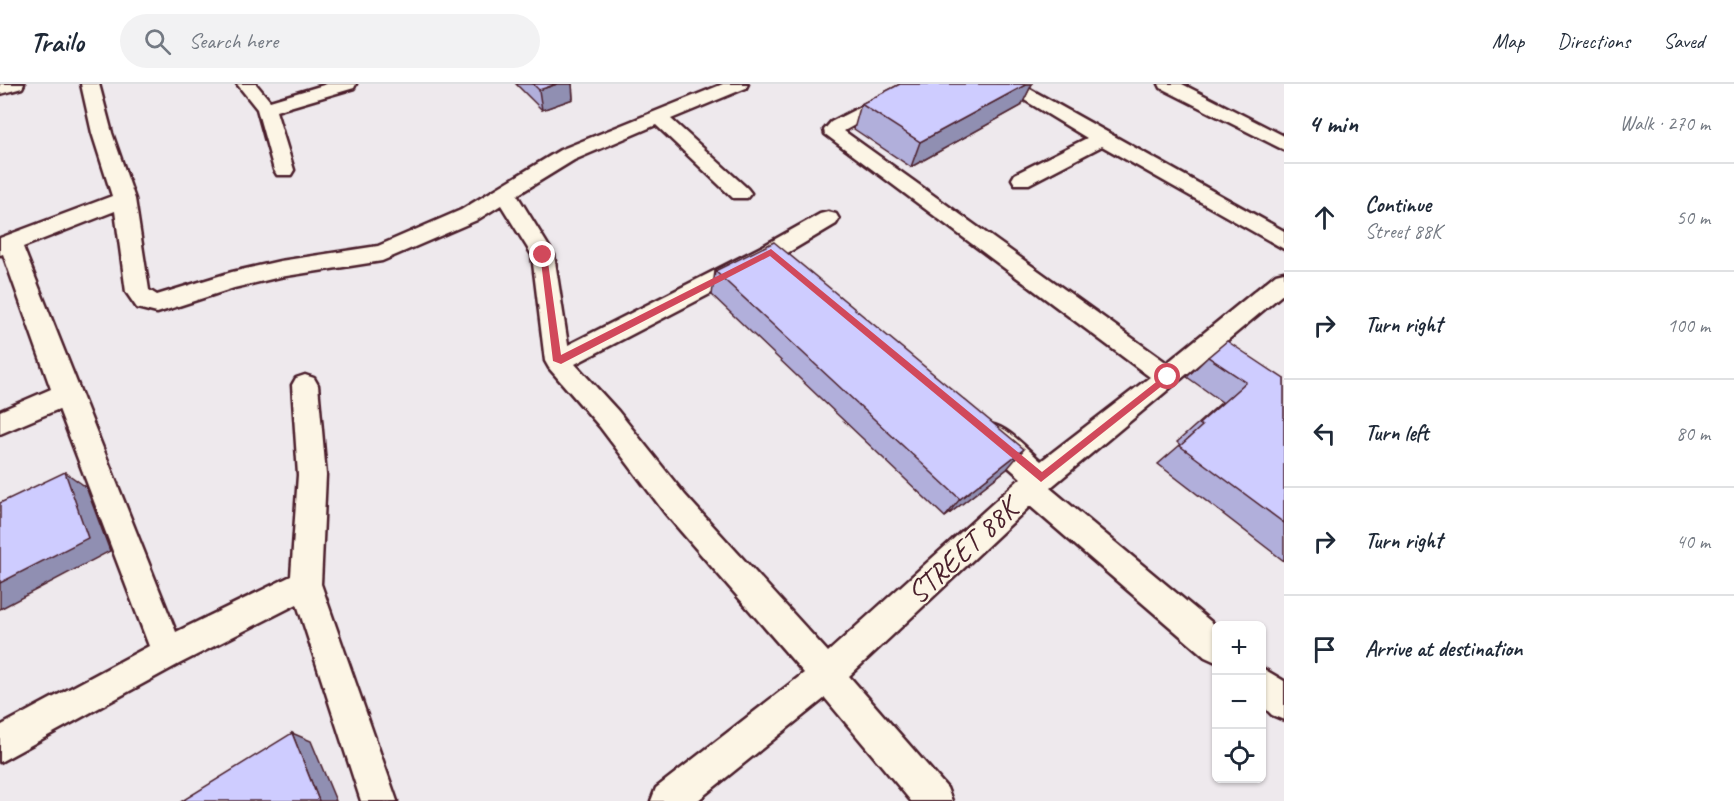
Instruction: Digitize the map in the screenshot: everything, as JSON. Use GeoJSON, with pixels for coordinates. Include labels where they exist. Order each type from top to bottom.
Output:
{"type":"FeatureCollection","features":[{"type":"Feature","properties":{"kind":"street"},"geometry":{"type":"LineString","coordinates":[[0,88],[15,84]]}},
{"type":"Feature","properties":{"kind":"street"},"geometry":{"type":"LineString","coordinates":[[90,84],[102,133],[124,199],[138,292],[145,302],[157,304],[251,276],[382,253],[469,215],[506,195],[567,155],[660,119],[739,84]]}},
{"type":"Feature","properties":{"kind":"street"},"geometry":{"type":"LineString","coordinates":[[246,84],[266,108],[284,170]]}},
{"type":"Feature","properties":{"kind":"street"},"geometry":{"type":"LineString","coordinates":[[266,108],[346,84]]}},
{"type":"Feature","properties":{"kind":"street"},"geometry":{"type":"LineString","coordinates":[[919,84],[838,126],[834,130],[835,134],[1168,377]]}},
{"type":"Feature","properties":{"kind":"street"},"geometry":{"type":"LineString","coordinates":[[1007,84],[1284,241]]}},
{"type":"Feature","properties":{"kind":"street"},"geometry":{"type":"LineString","coordinates":[[1168,84],[1284,144]]}},
{"type":"Feature","properties":{"kind":"street"},"geometry":{"type":"LineString","coordinates":[[660,119],[740,193]]}},
{"type":"Feature","properties":{"kind":"street"},"geometry":{"type":"LineString","coordinates":[[1022,179],[1102,138]]}},
{"type":"Feature","properties":{"kind":"street"},"geometry":{"type":"LineString","coordinates":[[506,195],[543,255],[558,361],[609,418],[675,504],[827,675],[933,801]]}},
{"type":"Feature","properties":{"kind":"street"},"geometry":{"type":"LineString","coordinates":[[124,199],[5,245],[168,653]]}},
{"type":"Feature","properties":{"kind":"street"},"geometry":{"type":"LineString","coordinates":[[558,361],[780,259],[828,219]]}},
{"type":"Feature","properties":{"kind":"street","name":"STREET 88K"},"geometry":{"type":"LineString","coordinates":[[669,801],[827,675],[1036,483],[1284,280]]}},
{"type":"Feature","properties":{"kind":"street"},"geometry":{"type":"LineString","coordinates":[[305,385],[312,475],[306,584],[379,801]]}},
{"type":"Feature","properties":{"kind":"street"},"geometry":{"type":"LineString","coordinates":[[0,423],[66,394]]}},
{"type":"Feature","properties":{"kind":"street"},"geometry":{"type":"LineString","coordinates":[[969,418],[1036,483],[1212,642]]}},
{"type":"Feature","properties":{"kind":"street"},"geometry":{"type":"LineString","coordinates":[[0,745],[168,653],[306,584]]}},
{"type":"Feature","properties":{"kind":"street"},"geometry":{"type":"LineString","coordinates":[[1266,687],[1284,703]]}},
{"type":"Feature","properties":{"kind":"building"},"geometry":{"type":"Polygon","coordinates":[[[533,84],[557,84],[539,90],[533,84]]]}},
{"type":"Feature","properties":{"kind":"building"},"geometry":{"type":"Polygon","coordinates":[[[900,84],[1027,84],[920,142],[861,104],[900,84]]]}},
{"type":"Feature","properties":{"kind":"building"},"geometry":{"type":"Polygon","coordinates":[[[774,242],[1024,449],[960,499],[715,271],[774,242]]]}},
{"type":"Feature","properties":{"kind":"building"},"geometry":{"type":"Polygon","coordinates":[[[1227,341],[1284,379],[1284,523],[1180,446],[1202,426],[1199,424],[1246,382],[1208,357],[1227,341]]]}},
{"type":"Feature","properties":{"kind":"building"},"geometry":{"type":"Polygon","coordinates":[[[65,472],[88,538],[0,583],[0,503],[65,472]]]}},
{"type":"Feature","properties":{"kind":"building"},"geometry":{"type":"Polygon","coordinates":[[[292,733],[319,801],[182,801],[292,733]]]}},
{"type":"Feature","properties":{"kind":"route"},"geometry":{"type":"LineString","coordinates":[[543,255],[558,361],[771,252],[1041,478],[1168,377]]}}]}
